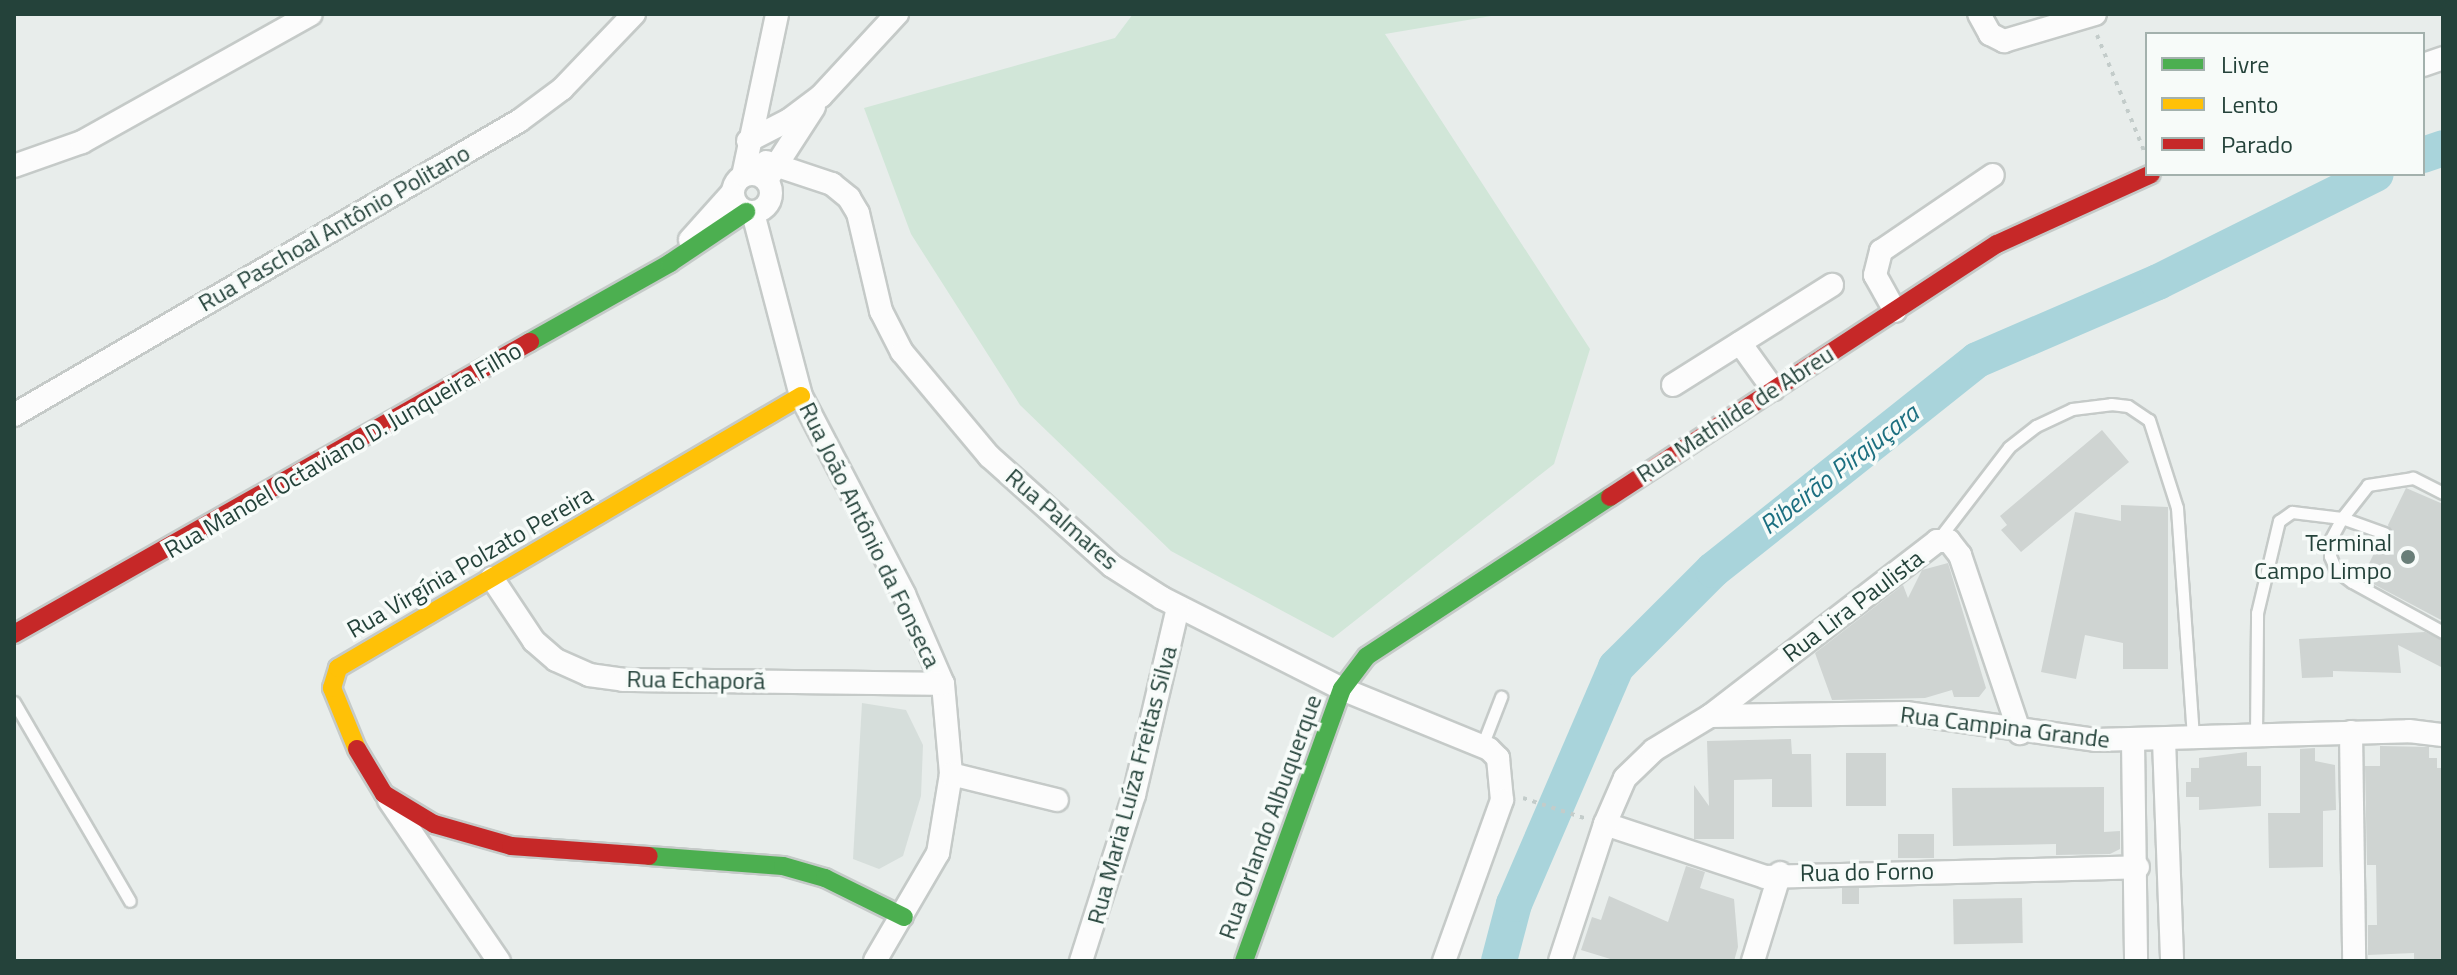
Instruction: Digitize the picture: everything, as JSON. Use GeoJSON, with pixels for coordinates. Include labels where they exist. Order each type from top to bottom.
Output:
{"type":"FeatureCollection","features":[{"type":"Feature","properties":{"kind":"street"},"geometry":{"type":"LineString","coordinates":[[15,161],[82,142],[311,14]]}},
{"type":"Feature","properties":{"kind":"street","name":"Rua Paschoal Antônio Politano"},"geometry":{"type":"LineString","coordinates":[[14,415],[519,121],[562,89],[634,14]]}},
{"type":"Feature","properties":{"kind":"street"},"geometry":{"type":"LineString","coordinates":[[756,209],[763,85],[777,14]]}},
{"type":"Feature","properties":{"kind":"street","name":"Rua Manoel Octaviano D. Junqueira Filho"},"geometry":{"type":"LineString","coordinates":[[670,263],[758,175],[821,96],[897,14]]}},
{"type":"Feature","properties":{"kind":"street"},"geometry":{"type":"LineString","coordinates":[[1979,14],[1990,34],[2004,41],[2092,15]]}},
{"type":"Feature","properties":{"kind":"street","name":"Rua Manoel Octaviano D. Junqueira Filho"},"geometry":{"type":"LineString","coordinates":[[758,137],[821,96]]}},
{"type":"Feature","properties":{"kind":"street"},"geometry":{"type":"LineString","coordinates":[[756,209],[772,191],[758,175]]}},
{"type":"Feature","properties":{"kind":"street","name":"Rua Palmares"},"geometry":{"type":"LineString","coordinates":[[758,175],[832,184],[849,198],[858,213],[881,311],[902,352],[938,400],[989,456],[1112,566],[1178,607],[1342,689],[1485,747]]}},
{"type":"Feature","properties":{"kind":"street"},"geometry":{"type":"LineString","coordinates":[[1895,311],[1875,275],[1881,251],[1993,175]]}},
{"type":"Feature","properties":{"kind":"street","name":"Rua Mathilde de Abreu"},"geometry":{"type":"LineString","coordinates":[[1342,689],[1367,656],[1997,244],[2147,176]]}},
{"type":"Feature","properties":{"kind":"street","name":"Rua Manoel Octaviano D. Junqueira Filho"},"geometry":{"type":"LineString","coordinates":[[14,634],[670,263],[756,209]]}},
{"type":"Feature","properties":{"kind":"street","name":"Rua João Antônio da Fonseca"},"geometry":{"type":"LineString","coordinates":[[756,209],[801,396],[904,594],[943,684],[951,774],[938,853],[904,917],[875,961]]}},
{"type":"Feature","properties":{"kind":"street"},"geometry":{"type":"LineString","coordinates":[[1673,385],[1832,285]]}},
{"type":"Feature","properties":{"kind":"street"},"geometry":{"type":"LineString","coordinates":[[1740,343],[1773,389]]}},
{"type":"Feature","properties":{"kind":"street","name":"Rua Virgínia Polzato Pereira"},"geometry":{"type":"LineString","coordinates":[[801,396],[492,578],[361,651],[334,676],[332,688],[347,733],[384,794],[434,824],[474,838],[511,846],[783,866],[825,878],[904,917]]}},
{"type":"Feature","properties":{"kind":"street","name":"Rua Lira Paulista"},"geometry":{"type":"LineString","coordinates":[[1560,961],[1595,821],[1625,778],[1640,762],[1710,716],[1937,541],[1949,541],[1960,555],[2020,733]]}},
{"type":"Feature","properties":{"kind":"street","name":"Rua Echaporã"},"geometry":{"type":"LineString","coordinates":[[492,578],[534,641],[556,660],[589,675],[623,680],[943,684]]}},
{"type":"Feature","properties":{"kind":"street","name":"Rua Maria Luíza Freitas Silva"},"geometry":{"type":"LineString","coordinates":[[1081,961],[1134,795],[1178,607]]}},
{"type":"Feature","properties":{"kind":"street","name":"Rua Orlando Albuquerque"},"geometry":{"type":"LineString","coordinates":[[1244,961],[1342,689]]}},
{"type":"Feature","properties":{"kind":"street","name":"Rua Campina Grande"},"geometry":{"type":"LineString","coordinates":[[1710,716],[1906,713],[2020,733],[2133,741],[2351,732],[2443,735]]}},
{"type":"Feature","properties":{"kind":"street"},"geometry":{"type":"LineString","coordinates":[[2351,732],[2354,961]]}},
{"type":"Feature","properties":{"kind":"street"},"geometry":{"type":"LineString","coordinates":[[2164,740],[2172,961]]}},
{"type":"Feature","properties":{"kind":"street"},"geometry":{"type":"LineString","coordinates":[[2133,741],[2138,867],[2136,961]]}},
{"type":"Feature","properties":{"kind":"street"},"geometry":{"type":"LineString","coordinates":[[1444,961],[1502,800],[1502,769],[1485,747]]}},
{"type":"Feature","properties":{"kind":"street"},"geometry":{"type":"LineString","coordinates":[[951,774],[1057,800]]}},
{"type":"Feature","properties":{"kind":"street"},"geometry":{"type":"LineString","coordinates":[[384,794],[499,961]]}},
{"type":"Feature","properties":{"kind":"street","name":"Rua do Forno"},"geometry":{"type":"LineString","coordinates":[[1595,821],[1765,877],[1780,873],[2138,867]]}},
{"type":"Feature","properties":{"kind":"street"},"geometry":{"type":"LineString","coordinates":[[1753,961],[1780,873]]}},
{"type":"Feature","properties":{"kind":"lane"},"geometry":{"type":"LineString","coordinates":[[1937,541],[2009,447],[2036,426],[2072,409],[2111,404],[2128,406],[2149,420],[2177,508],[2193,740]]}},
{"type":"Feature","properties":{"kind":"lane"},"geometry":{"type":"LineString","coordinates":[[2443,493],[2413,478],[2388,478],[2368,485],[2342,518],[2330,541],[2336,570],[2443,632]]}},
{"type":"Feature","properties":{"kind":"lane"},"geometry":{"type":"LineString","coordinates":[[2256,736],[2257,613],[2279,521],[2292,512],[2342,518],[2384,533]]}},
{"type":"Feature","properties":{"kind":"lane"},"geometry":{"type":"LineString","coordinates":[[1485,747],[1501,697]]}},
{"type":"Feature","properties":{"kind":"lane"},"geometry":{"type":"LineString","coordinates":[[14,702],[130,901]]}},
{"type":"Feature","properties":{"kind":"path"},"geometry":{"type":"LineString","coordinates":[[2092,15],[2145,154]]}},
{"type":"Feature","properties":{"kind":"path"},"geometry":{"type":"LineString","coordinates":[[1521,798],[1595,821]]}},
{"type":"Feature","properties":{"kind":"shaded area"},"geometry":{"type":"Polygon","coordinates":[[[862,703],[906,710],[923,745],[921,796],[903,856],[879,869],[853,859],[862,703]]]}},
{"type":"Feature","properties":{"kind":"green space"},"geometry":{"type":"Polygon","coordinates":[[[1133,14],[1503,14],[1385,34],[1590,349],[1554,464],[1333,638],[1171,551],[1020,405],[911,234],[864,108],[1115,38],[1133,14]]]}},
{"type":"Feature","properties":{"kind":"building"},"geometry":{"type":"Polygon","coordinates":[[[2102,430],[2129,462],[2021,552],[2001,530],[2007,525],[2000,516],[2102,430]]]}},
{"type":"Feature","properties":{"kind":"building","name":"Terminal Campo Limpo"},"geometry":{"type":"Polygon","coordinates":[[[2406,488],[2443,504],[2443,621],[2362,578],[2380,541],[2392,537],[2388,525],[2406,488]]]}},
{"type":"Feature","properties":{"kind":"building"},"geometry":{"type":"Polygon","coordinates":[[[2121,505],[2168,507],[2168,669],[2123,669],[2123,643],[2085,635],[2076,679],[2041,672],[2075,512],[2121,521],[2121,505]]]}},
{"type":"Feature","properties":{"kind":"building"},"geometry":{"type":"Polygon","coordinates":[[[1948,563],[1986,688],[1979,697],[1954,697],[1952,690],[1925,698],[1832,700],[1815,653],[1903,585],[1908,598],[1922,570],[1948,563]]]}},
{"type":"Feature","properties":{"kind":"building","name":"Terminal Campo Limpo"},"geometry":{"type":"Polygon","coordinates":[[[2425,632],[2443,640],[2443,668],[2398,645],[2401,673],[2333,671],[2333,677],[2302,678],[2299,639],[2425,632]]]}},
{"type":"Feature","properties":{"kind":"building"},"geometry":{"type":"Polygon","coordinates":[[[1791,739],[1792,754],[1811,754],[1812,807],[1772,807],[1772,779],[1734,780],[1734,839],[1694,839],[1694,785],[1709,806],[1707,741],[1791,739]]]}},
{"type":"Feature","properties":{"kind":"building"},"geometry":{"type":"Polygon","coordinates":[[[2380,746],[2429,747],[2429,758],[2437,758],[2437,768],[2443,768],[2443,961],[2414,961],[2414,953],[2368,955],[2368,925],[2377,925],[2376,865],[2367,865],[2365,766],[2380,766],[2380,746]]]}},
{"type":"Feature","properties":{"kind":"building"},"geometry":{"type":"Polygon","coordinates":[[[2315,748],[2315,761],[2335,765],[2336,810],[2323,811],[2323,867],[2269,868],[2268,813],[2300,813],[2300,749],[2315,748]]]}},
{"type":"Feature","properties":{"kind":"building"},"geometry":{"type":"Polygon","coordinates":[[[2247,752],[2247,766],[2261,766],[2261,806],[2199,810],[2199,797],[2186,797],[2186,782],[2191,782],[2191,768],[2199,768],[2199,758],[2247,752]]]}},
{"type":"Feature","properties":{"kind":"building"},"geometry":{"type":"Polygon","coordinates":[[[1846,753],[1886,753],[1886,806],[1846,806],[1846,753]]]}},
{"type":"Feature","properties":{"kind":"building"},"geometry":{"type":"Polygon","coordinates":[[[2104,787],[2104,832],[2120,831],[2120,849],[2110,854],[2056,855],[2056,844],[1953,846],[1952,788],[2104,787]]]}},
{"type":"Feature","properties":{"kind":"building"},"geometry":{"type":"Polygon","coordinates":[[[1898,834],[1934,834],[1934,858],[1898,858],[1898,834]]]}},
{"type":"Feature","properties":{"kind":"building"},"geometry":{"type":"Polygon","coordinates":[[[1686,866],[1705,872],[1700,888],[1734,899],[1738,947],[1734,961],[1617,961],[1581,950],[1592,917],[1601,920],[1609,896],[1668,922],[1686,866]]]}},
{"type":"Feature","properties":{"kind":"building"},"geometry":{"type":"Polygon","coordinates":[[[1842,888],[1859,888],[1859,904],[1842,904],[1842,888]]]}},
{"type":"Feature","properties":{"kind":"building"},"geometry":{"type":"Polygon","coordinates":[[[2022,898],[2023,943],[1954,944],[1953,899],[2022,898]]]}},
{"type":"Feature","properties":{"kind":"waterway","name":"Ribeirão Pirajuçara"},"geometry":{"type":"LineString","coordinates":[[2425,154],[2443,148]]}},
{"type":"Feature","properties":{"kind":"waterway","name":"Ribeirão Pirajuçara"},"geometry":{"type":"LineString","coordinates":[[1499,961],[1514,904],[1616,667],[1713,570],[1977,360],[2158,282],[2372,176]]}},
{"type":"Feature","properties":{"kind":"traffic: fast"},"geometry":{"type":"LineString","coordinates":[[530,342],[670,263],[746,212]]}},
{"type":"Feature","properties":{"kind":"traffic: fast"},"geometry":{"type":"LineString","coordinates":[[1244,961],[1342,689],[1367,656],[1610,497]]}},
{"type":"Feature","properties":{"kind":"traffic: fast"},"geometry":{"type":"LineString","coordinates":[[649,856],[783,866],[825,878],[904,917]]}},
{"type":"Feature","properties":{"kind":"traffic: slow"},"geometry":{"type":"LineString","coordinates":[[357,749],[332,688],[338,668],[801,396]]}},
{"type":"Feature","properties":{"kind":"traffic: jam"},"geometry":{"type":"LineString","coordinates":[[1610,497],[1997,244],[2147,176]]}},
{"type":"Feature","properties":{"kind":"traffic: jam"},"geometry":{"type":"LineString","coordinates":[[14,634],[530,342]]}},
{"type":"Feature","properties":{"kind":"traffic: jam"},"geometry":{"type":"LineString","coordinates":[[357,749],[384,794],[434,824],[511,846],[649,856]]}},
{"type":"Feature","properties":{"kind":"place","name":"Terminal Campo Limpo"},"geometry":{"type":"Point","coordinates":[2408,557]}}]}
